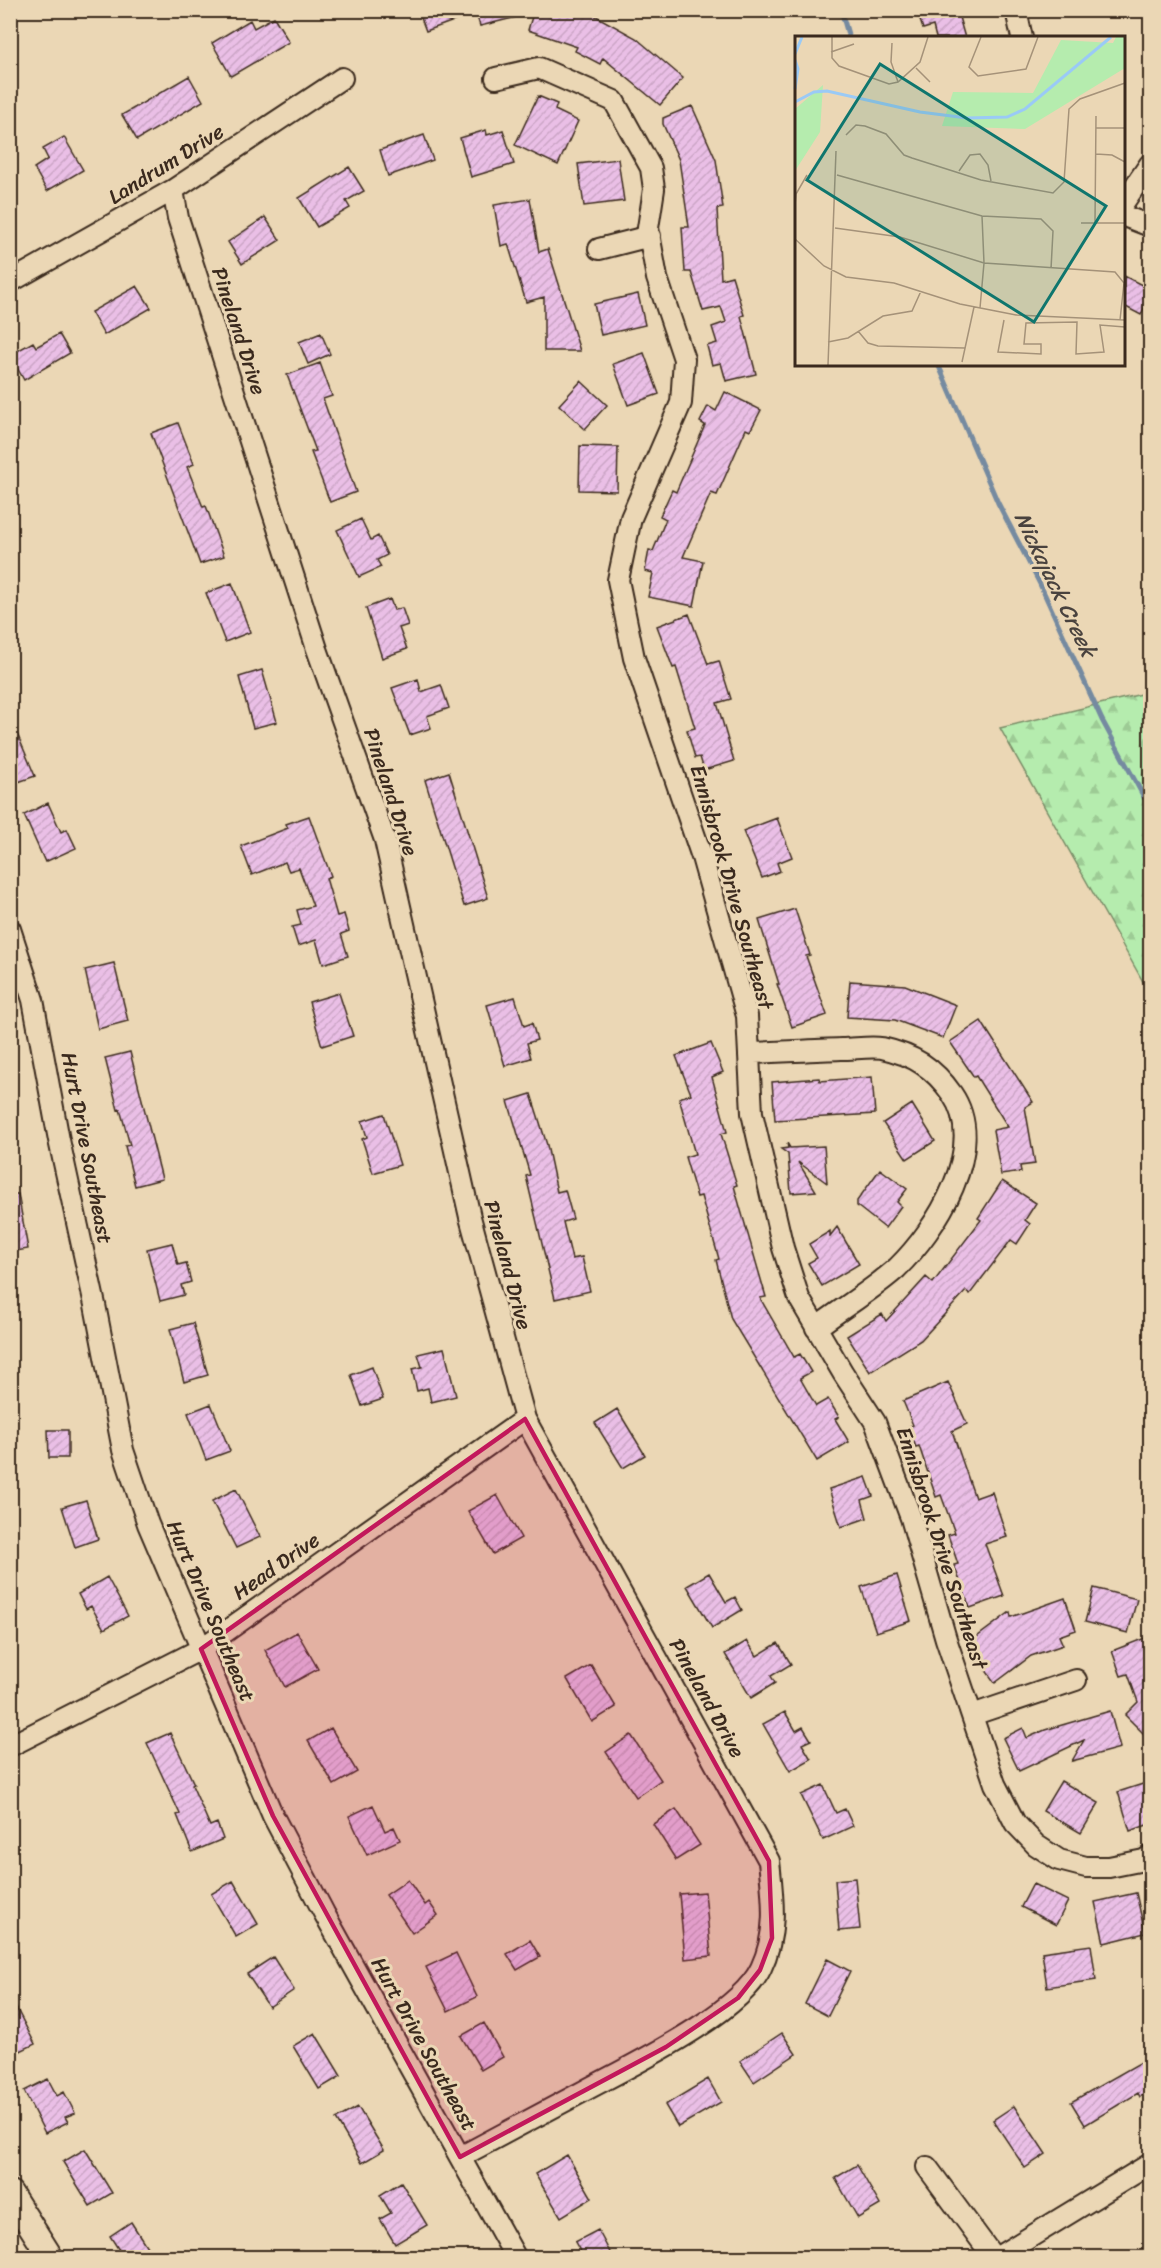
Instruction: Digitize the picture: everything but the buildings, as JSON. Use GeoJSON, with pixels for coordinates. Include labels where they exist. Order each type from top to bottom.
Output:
{"type":"FeatureCollection","features":[{"type":"Feature","properties":{"kind":"street"},"geometry":{"type":"LineString","coordinates":[[1016,10],[1022,36]]}},
{"type":"Feature","properties":{"kind":"street","name":"Ennisbrook Drive Southeast"},"geometry":{"type":"LineString","coordinates":[[496,78],[539,68],[614,101],[651,168],[654,189],[648,228],[657,278],[684,359],[681,403],[630,518],[618,580],[634,658],[702,857],[747,1017],[752,1113],[783,1248],[799,1298],[874,1422],[910,1518],[946,1639],[995,1784],[1015,1823],[1036,1845],[1059,1860],[1086,1868],[1109,1867],[1144,1860],[1150,1856]]}},
{"type":"Feature","properties":{"kind":"street","name":"Landrum Drive"},"geometry":{"type":"LineString","coordinates":[[10,282],[173,190],[342,78]]}},
{"type":"Feature","properties":{"kind":"street"},"geometry":{"type":"LineString","coordinates":[[1125,201],[1150,164]]}},
{"type":"Feature","properties":{"kind":"street","name":"Pineland Drive"},"geometry":{"type":"LineString","coordinates":[[173,190],[178,218],[313,637],[385,840],[470,1217],[525,1419],[769,1861],[773,1898],[772,1938],[760,1970],[738,1998],[666,2047],[460,2157]]}},
{"type":"Feature","properties":{"kind":"street"},"geometry":{"type":"LineString","coordinates":[[1125,216],[1150,226]]}},
{"type":"Feature","properties":{"kind":"street"},"geometry":{"type":"LineString","coordinates":[[599,249],[650,236]]}},
{"type":"Feature","properties":{"kind":"street","name":"Hurt Drive Southeast"},"geometry":{"type":"LineString","coordinates":[[10,929],[33,1000],[59,1140],[95,1305],[123,1450],[148,1524],[273,1816],[334,1933],[516,2258]]}},
{"type":"Feature","properties":{"kind":"street"},"geometry":{"type":"LineString","coordinates":[[750,1053],[881,1048],[927,1064],[958,1103],[966,1131],[960,1168],[950,1196],[924,1237],[896,1269],[816,1328]]}},
{"type":"Feature","properties":{"kind":"street","name":"Head Drive"},"geometry":{"type":"LineString","coordinates":[[10,1746],[201,1649],[525,1419]]}},
{"type":"Feature","properties":{"kind":"street"},"geometry":{"type":"LineString","coordinates":[[972,1715],[1076,1680]]}},
{"type":"Feature","properties":{"kind":"street"},"geometry":{"type":"LineString","coordinates":[[927,2167],[995,2258],[1150,2164]]}},
{"type":"Feature","properties":{"kind":"street"},"geometry":{"type":"LineString","coordinates":[[10,2193],[51,2258]]}},
{"type":"Feature","properties":{"kind":"highlighted area"},"geometry":{"type":"Polygon","coordinates":[[[525,1419],[769,1861],[772,1938],[760,1970],[738,1998],[666,2047],[460,2157],[273,1816],[201,1649],[525,1419]]]}},
{"type":"Feature","properties":{"kind":"green space"},"geometry":{"type":"Polygon","coordinates":[[[1150,692],[1150,994],[1000,728],[1150,692]]]}},
{"type":"Feature","properties":{"kind":"waterway","name":"Nickajack Creek"},"geometry":{"type":"LineString","coordinates":[[841,10],[848,36]]}},
{"type":"Feature","properties":{"kind":"waterway","name":"Nickajack Creek"},"geometry":{"type":"LineString","coordinates":[[939,366],[998,503],[1039,582],[1102,720],[1145,799],[1150,816]]}}]}
